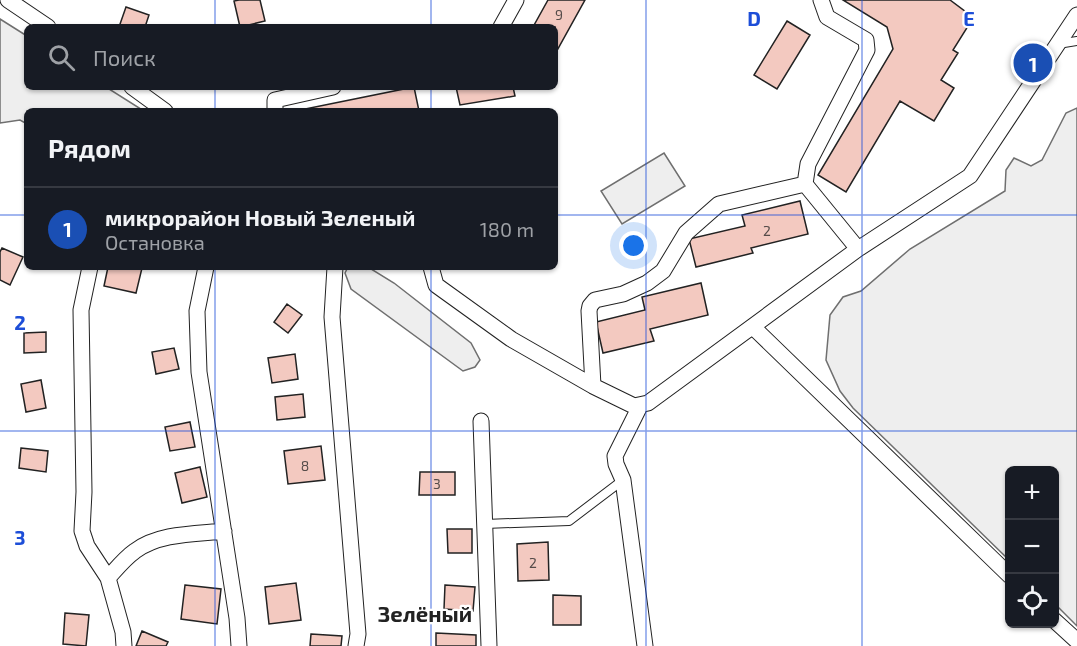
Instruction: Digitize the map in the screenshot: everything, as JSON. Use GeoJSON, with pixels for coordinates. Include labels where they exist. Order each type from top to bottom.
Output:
{"type":"FeatureCollection","features":[{"type":"Feature","properties":{"kind":"street"},"geometry":{"type":"LineString","coordinates":[[8,0],[44,24]]}},
{"type":"Feature","properties":{"kind":"street"},"geometry":{"type":"LineString","coordinates":[[503,24],[516,0]]}},
{"type":"Feature","properties":{"kind":"street"},"geometry":{"type":"LineString","coordinates":[[821,0],[827,17],[866,40],[867,50],[808,164],[806,184],[858,249]]}},
{"type":"Feature","properties":{"kind":"street"},"geometry":{"type":"LineString","coordinates":[[432,270],[436,285],[511,339],[593,386],[634,406],[648,403],[858,249],[970,176],[1077,15]]}},
{"type":"Feature","properties":{"kind":"street"},"geometry":{"type":"LineString","coordinates":[[136,90],[161,108]]}},
{"type":"Feature","properties":{"kind":"street"},"geometry":{"type":"LineString","coordinates":[[275,108],[275,100],[320,90]]}},
{"type":"Feature","properties":{"kind":"street"},"geometry":{"type":"LineString","coordinates":[[593,386],[589,311],[595,300],[623,294],[647,283],[663,271],[686,233],[719,204],[806,184]]}},
{"type":"Feature","properties":{"kind":"street"},"geometry":{"type":"LineString","coordinates":[[89,270],[81,310],[84,492],[82,531],[87,546],[108,578],[123,632],[124,646]]}},
{"type":"Feature","properties":{"kind":"street"},"geometry":{"type":"LineString","coordinates":[[205,270],[197,311],[199,372],[239,646]]}},
{"type":"Feature","properties":{"kind":"street"},"geometry":{"type":"LineString","coordinates":[[334,270],[332,317],[358,634],[356,646]]}},
{"type":"Feature","properties":{"kind":"street"},"geometry":{"type":"LineString","coordinates":[[753,327],[1008,574]]}},
{"type":"Feature","properties":{"kind":"street"},"geometry":{"type":"LineString","coordinates":[[640,406],[615,456],[623,480],[645,646]]}},
{"type":"Feature","properties":{"kind":"street"},"geometry":{"type":"LineString","coordinates":[[481,421],[489,646]]}},
{"type":"Feature","properties":{"kind":"street"},"geometry":{"type":"LineString","coordinates":[[108,578],[137,549],[152,542],[172,536],[224,531]]}},
{"type":"Feature","properties":{"kind":"street"},"geometry":{"type":"LineString","coordinates":[[1059,625],[1077,641]]}},
{"type":"Feature","properties":{"kind":"lane"},"geometry":{"type":"LineString","coordinates":[[1058,44],[1077,41]]}},
{"type":"Feature","properties":{"kind":"lane"},"geometry":{"type":"LineString","coordinates":[[485,524],[569,521],[623,480]]}},
{"type":"Feature","properties":{"kind":"shaded area"},"geometry":{"type":"Polygon","coordinates":[[[0,19],[24,34],[24,90],[111,90],[139,108],[24,108],[24,122],[20,120],[0,123],[0,19]]]}},
{"type":"Feature","properties":{"kind":"shaded area"},"geometry":{"type":"Polygon","coordinates":[[[1077,108],[1077,626],[1059,608],[1059,466],[1005,466],[1005,556],[853,408],[840,391],[826,360],[830,315],[843,297],[861,291],[910,249],[1005,191],[1006,170],[1014,158],[1031,166],[1042,160],[1066,113],[1077,108]]]}},
{"type":"Feature","properties":{"kind":"shaded area"},"geometry":{"type":"Polygon","coordinates":[[[664,153],[685,186],[622,224],[601,191],[664,153]]]}},
{"type":"Feature","properties":{"kind":"shaded area"},"geometry":{"type":"Polygon","coordinates":[[[346,270],[373,270],[394,283],[471,343],[480,360],[475,367],[463,371],[351,289],[345,273],[346,270]]]}},
{"type":"Feature","properties":{"kind":"building"},"geometry":{"type":"Polygon","coordinates":[[[260,0],[265,21],[239,24],[234,1],[260,0]]]}},
{"type":"Feature","properties":{"kind":"building"},"geometry":{"type":"Polygon","coordinates":[[[548,0],[585,0],[558,49],[558,24],[535,24],[548,0]]]}},
{"type":"Feature","properties":{"kind":"building"},"geometry":{"type":"Polygon","coordinates":[[[843,0],[950,0],[966,12],[970,23],[953,50],[958,53],[941,80],[954,88],[934,121],[900,101],[846,192],[818,175],[893,49],[887,27],[843,0]]]}},
{"type":"Feature","properties":{"kind":"building"},"geometry":{"type":"Polygon","coordinates":[[[126,7],[149,15],[146,24],[120,24],[126,7]]]}},
{"type":"Feature","properties":{"kind":"building"},"geometry":{"type":"Polygon","coordinates":[[[787,21],[810,35],[777,89],[754,75],[787,21]]]}},
{"type":"Feature","properties":{"kind":"building"},"geometry":{"type":"Polygon","coordinates":[[[399,90],[415,90],[418,108],[310,108],[399,90]]]}},
{"type":"Feature","properties":{"kind":"building"},"geometry":{"type":"Polygon","coordinates":[[[457,90],[514,90],[515,96],[460,105],[457,90]]]}},
{"type":"Feature","properties":{"kind":"building"},"geometry":{"type":"Polygon","coordinates":[[[800,201],[808,234],[751,248],[753,253],[696,267],[689,239],[745,226],[742,215],[800,201]]]}},
{"type":"Feature","properties":{"kind":"building"},"geometry":{"type":"Polygon","coordinates":[[[2,248],[23,257],[10,285],[0,280],[2,248]]]}},
{"type":"Feature","properties":{"kind":"building"},"geometry":{"type":"Polygon","coordinates":[[[107,270],[142,270],[136,293],[104,286],[107,270]]]}},
{"type":"Feature","properties":{"kind":"building"},"geometry":{"type":"Polygon","coordinates":[[[701,283],[708,315],[650,329],[654,341],[603,353],[596,322],[645,310],[642,297],[701,283]]]}},
{"type":"Feature","properties":{"kind":"building"},"geometry":{"type":"Polygon","coordinates":[[[287,304],[302,315],[288,333],[274,322],[287,304]]]}},
{"type":"Feature","properties":{"kind":"building"},"geometry":{"type":"Polygon","coordinates":[[[46,332],[46,352],[24,353],[24,333],[46,332]]]}},
{"type":"Feature","properties":{"kind":"building"},"geometry":{"type":"Polygon","coordinates":[[[174,348],[179,369],[156,374],[152,352],[174,348]]]}},
{"type":"Feature","properties":{"kind":"building"},"geometry":{"type":"Polygon","coordinates":[[[295,354],[298,379],[272,383],[268,358],[295,354]]]}},
{"type":"Feature","properties":{"kind":"building"},"geometry":{"type":"Polygon","coordinates":[[[41,380],[46,408],[26,412],[21,384],[41,380]]]}},
{"type":"Feature","properties":{"kind":"building"},"geometry":{"type":"Polygon","coordinates":[[[303,394],[305,417],[277,420],[275,397],[303,394]]]}},
{"type":"Feature","properties":{"kind":"building"},"geometry":{"type":"Polygon","coordinates":[[[190,422],[195,447],[170,451],[165,427],[190,422]]]}},
{"type":"Feature","properties":{"kind":"building"},"geometry":{"type":"Polygon","coordinates":[[[321,446],[325,480],[288,484],[284,451],[321,446]]]}},
{"type":"Feature","properties":{"kind":"building"},"geometry":{"type":"Polygon","coordinates":[[[21,448],[48,451],[46,472],[19,468],[21,448]]]}},
{"type":"Feature","properties":{"kind":"building"},"geometry":{"type":"Polygon","coordinates":[[[200,467],[207,497],[182,503],[175,473],[200,467]]]}},
{"type":"Feature","properties":{"kind":"building"},"geometry":{"type":"Polygon","coordinates":[[[420,472],[455,472],[455,495],[419,495],[420,472]]]}},
{"type":"Feature","properties":{"kind":"building"},"geometry":{"type":"Polygon","coordinates":[[[447,529],[472,529],[472,553],[448,553],[447,529]]]}},
{"type":"Feature","properties":{"kind":"building"},"geometry":{"type":"Polygon","coordinates":[[[548,542],[549,580],[518,581],[517,544],[548,542]]]}},
{"type":"Feature","properties":{"kind":"building"},"geometry":{"type":"Polygon","coordinates":[[[296,583],[301,620],[269,624],[265,587],[296,583]]]}},
{"type":"Feature","properties":{"kind":"building"},"geometry":{"type":"Polygon","coordinates":[[[185,585],[221,589],[217,624],[181,619],[185,585]]]}},
{"type":"Feature","properties":{"kind":"building"},"geometry":{"type":"Polygon","coordinates":[[[445,585],[475,587],[473,611],[444,609],[445,585]]]}},
{"type":"Feature","properties":{"kind":"building"},"geometry":{"type":"Polygon","coordinates":[[[553,595],[581,596],[581,625],[553,625],[553,595]]]}},
{"type":"Feature","properties":{"kind":"building"},"geometry":{"type":"Polygon","coordinates":[[[65,613],[89,615],[86,646],[63,644],[65,613]]]}},
{"type":"Feature","properties":{"kind":"building"},"geometry":{"type":"Polygon","coordinates":[[[142,631],[168,642],[166,646],[136,646],[142,631]]]}},
{"type":"Feature","properties":{"kind":"building"},"geometry":{"type":"Polygon","coordinates":[[[436,633],[476,635],[476,646],[436,646],[436,633]]]}},
{"type":"Feature","properties":{"kind":"building"},"geometry":{"type":"Polygon","coordinates":[[[311,634],[342,636],[341,646],[310,646],[311,634]]]}},
{"type":"Feature","properties":{"kind":"place","name":"микрорайон Новый Зеленый"},"geometry":{"type":"Point","coordinates":[1033,63]}},
{"type":"Feature","properties":{"kind":"district","name":"Зелёный"},"geometry":{"type":"Point","coordinates":[425,613]}}]}
